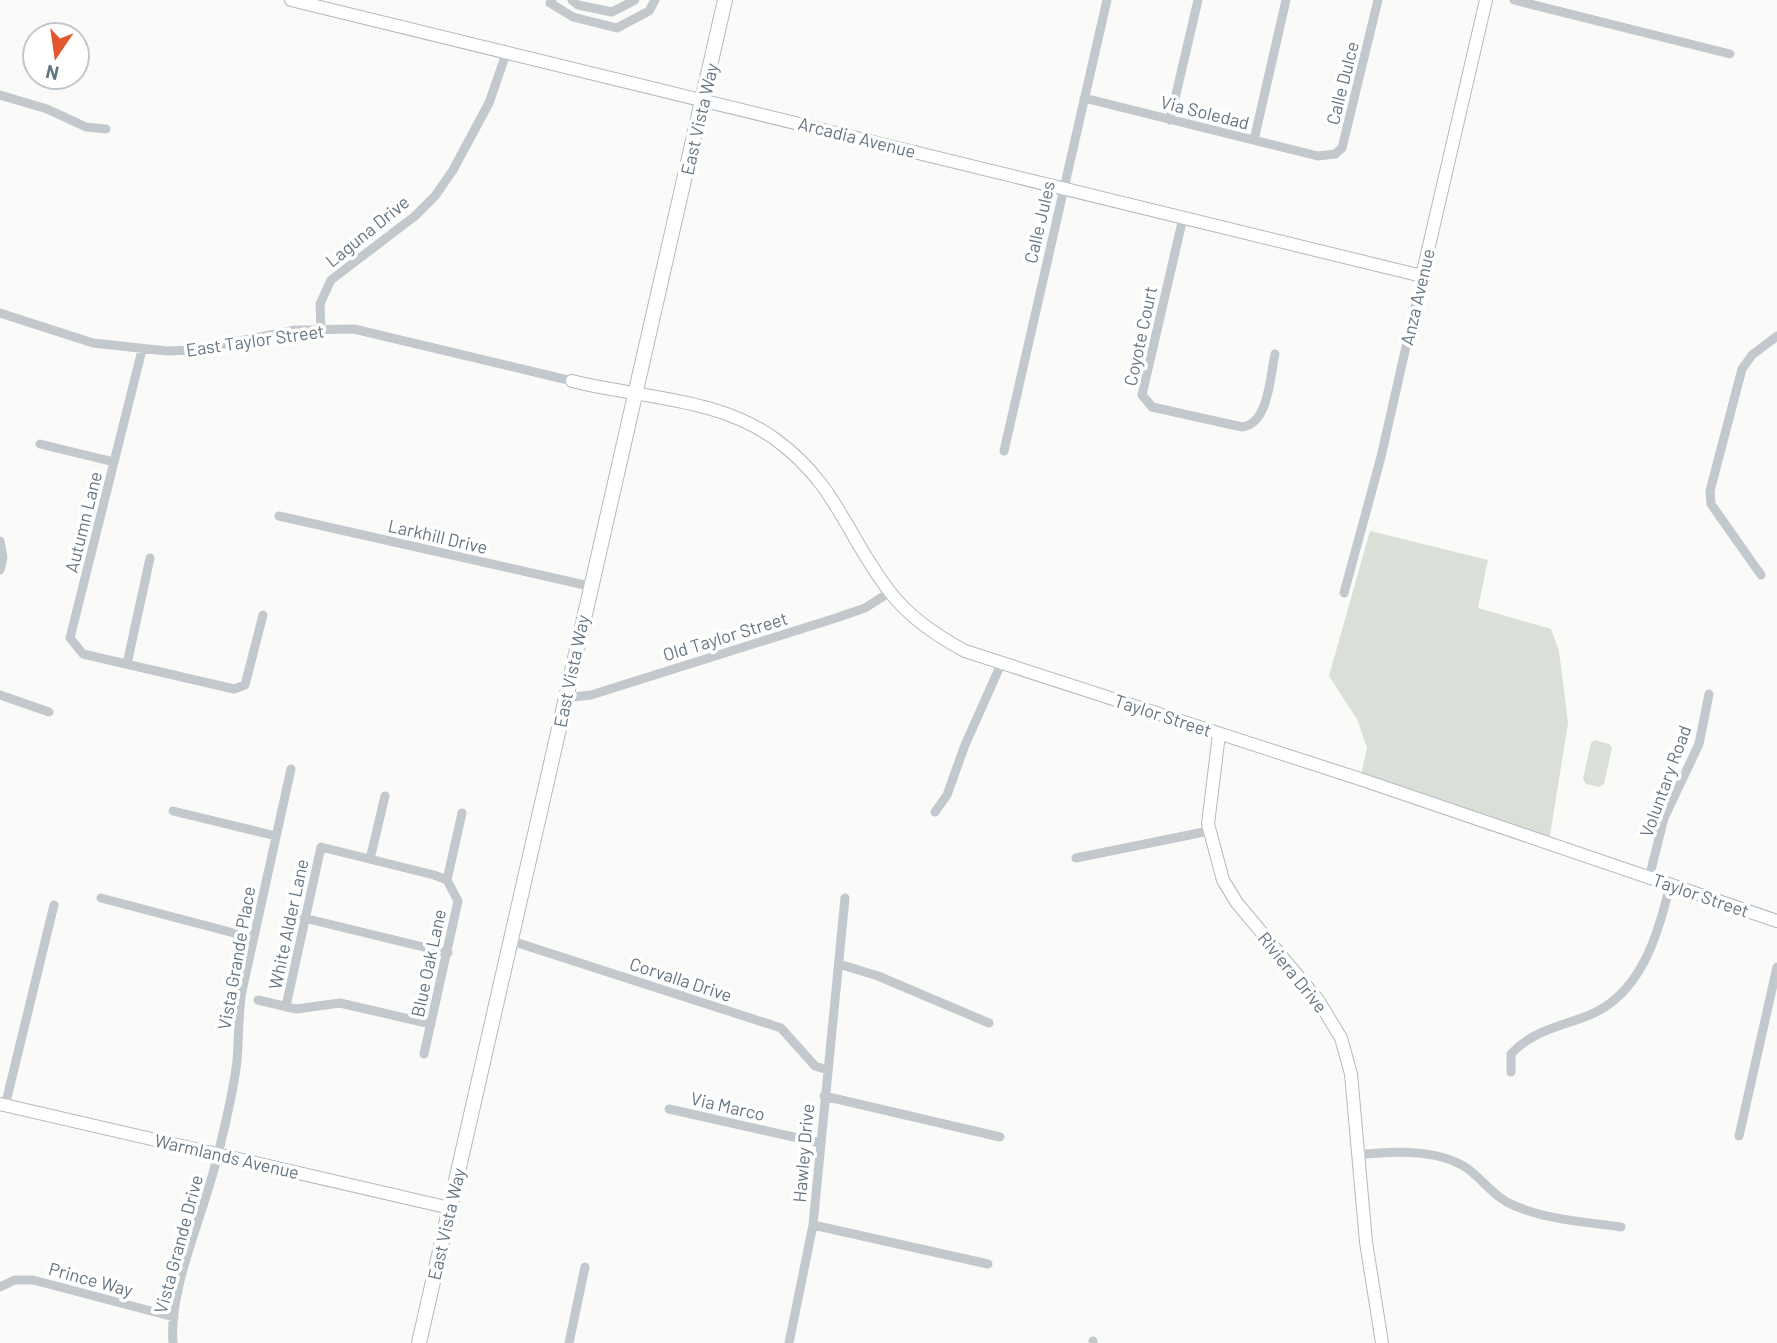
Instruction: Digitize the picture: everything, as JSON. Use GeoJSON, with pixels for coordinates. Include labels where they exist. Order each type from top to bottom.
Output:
{"type":"FeatureCollection","features":[{"type":"Feature","properties":{"kind":"main road","name":"East Vista Way"},"geometry":{"type":"LineString","coordinates":[[419,1343],[590,586],[705,100],[725,0]]}},
{"type":"Feature","properties":{"kind":"street","name":"Arcadia Avenue"},"geometry":{"type":"LineString","coordinates":[[291,0],[1422,276]]}},
{"type":"Feature","properties":{"kind":"street"},"geometry":{"type":"LineString","coordinates":[[552,0],[550,3],[573,18],[617,28],[649,11],[655,0]]}},
{"type":"Feature","properties":{"kind":"street"},"geometry":{"type":"LineString","coordinates":[[572,0],[578,5],[612,12],[635,0]]}},
{"type":"Feature","properties":{"kind":"street","name":"Calle Jules"},"geometry":{"type":"LineString","coordinates":[[1004,452],[1107,0]]}},
{"type":"Feature","properties":{"kind":"street"},"geometry":{"type":"LineString","coordinates":[[1170,120],[1198,0]]}},
{"type":"Feature","properties":{"kind":"street"},"geometry":{"type":"LineString","coordinates":[[1254,140],[1286,0]]}},
{"type":"Feature","properties":{"kind":"street","name":"Calle Dulce"},"geometry":{"type":"LineString","coordinates":[[1318,156],[1335,154],[1342,148],[1378,0]]}},
{"type":"Feature","properties":{"kind":"street","name":"Anza Avenue"},"geometry":{"type":"LineString","coordinates":[[1344,593],[1381,457],[1486,0]]}},
{"type":"Feature","properties":{"kind":"street"},"geometry":{"type":"LineString","coordinates":[[1514,0],[1730,54]]}},
{"type":"Feature","properties":{"kind":"street","name":"Laguna Drive"},"geometry":{"type":"LineString","coordinates":[[321,328],[320,304],[331,280],[415,216],[435,196],[453,170],[489,103],[507,51]]}},
{"type":"Feature","properties":{"kind":"street"},"geometry":{"type":"LineString","coordinates":[[0,94],[47,109],[86,127],[106,129]]}},
{"type":"Feature","properties":{"kind":"street","name":"Via Soledad"},"geometry":{"type":"LineString","coordinates":[[1084,98],[1318,156]]}},
{"type":"Feature","properties":{"kind":"street","name":"Coyote Court"},"geometry":{"type":"LineString","coordinates":[[1183,218],[1142,395],[1146,402],[1152,407],[1242,427],[1252,426],[1261,417],[1275,354]]}},
{"type":"Feature","properties":{"kind":"street","name":"East Taylor Street"},"geometry":{"type":"LineString","coordinates":[[0,313],[93,343],[142,350],[193,350],[257,336],[321,328],[354,329],[409,340],[609,391],[635,391]]}},
{"type":"Feature","properties":{"kind":"street"},"geometry":{"type":"LineString","coordinates":[[1761,575],[1711,504],[1710,491],[1742,369],[1752,355],[1777,336]]}},
{"type":"Feature","properties":{"kind":"street","name":"Autumn Lane"},"geometry":{"type":"LineString","coordinates":[[142,350],[70,638],[83,654],[234,689],[245,685],[263,615]]}},
{"type":"Feature","properties":{"kind":"street","name":"Taylor Street"},"geometry":{"type":"LineString","coordinates":[[635,391],[729,415],[774,438],[817,475],[890,592],[906,610],[947,641],[1002,662],[1777,921]]}},
{"type":"Feature","properties":{"kind":"street"},"geometry":{"type":"LineString","coordinates":[[40,444],[114,463]]}},
{"type":"Feature","properties":{"kind":"street","name":"Larkhill Drive"},"geometry":{"type":"LineString","coordinates":[[279,516],[590,586]]}},
{"type":"Feature","properties":{"kind":"street"},"geometry":{"type":"LineString","coordinates":[[0,541],[3,558],[0,570]]}},
{"type":"Feature","properties":{"kind":"street"},"geometry":{"type":"LineString","coordinates":[[127,664],[150,558]]}},
{"type":"Feature","properties":{"kind":"street","name":"Old Taylor Street"},"geometry":{"type":"LineString","coordinates":[[565,698],[591,695],[836,618],[865,608],[890,592]]}},
{"type":"Feature","properties":{"kind":"street"},"geometry":{"type":"LineString","coordinates":[[935,812],[947,795],[965,745],[1002,662]]}},
{"type":"Feature","properties":{"kind":"street","name":"Voluntary Road"},"geometry":{"type":"LineString","coordinates":[[1649,878],[1664,818],[1699,744],[1709,694]]}},
{"type":"Feature","properties":{"kind":"street"},"geometry":{"type":"LineString","coordinates":[[0,695],[48,712]]}},
{"type":"Feature","properties":{"kind":"street","name":"Riviera Drive"},"geometry":{"type":"LineString","coordinates":[[1219,734],[1209,831],[1223,880],[1237,903],[1318,1000],[1341,1038],[1352,1074],[1366,1242],[1382,1343]]}},
{"type":"Feature","properties":{"kind":"street","name":"Vista Grande Place"},"geometry":{"type":"LineString","coordinates":[[219,1153],[237,1059],[236,1025],[291,769]]}},
{"type":"Feature","properties":{"kind":"street"},"geometry":{"type":"LineString","coordinates":[[385,796],[370,859],[447,880],[462,813]]}},
{"type":"Feature","properties":{"kind":"street"},"geometry":{"type":"LineString","coordinates":[[173,811],[276,836]]}},
{"type":"Feature","properties":{"kind":"street"},"geometry":{"type":"LineString","coordinates":[[1076,858],[1209,831]]}},
{"type":"Feature","properties":{"kind":"street","name":"White Alder Lane"},"geometry":{"type":"LineString","coordinates":[[286,1006],[321,848],[370,859]]}},
{"type":"Feature","properties":{"kind":"street","name":"Blue Oak Lane"},"geometry":{"type":"LineString","coordinates":[[424,1054],[458,901],[447,880]]}},
{"type":"Feature","properties":{"kind":"street"},"geometry":{"type":"LineString","coordinates":[[1511,1072],[1511,1054],[1521,1042],[1546,1029],[1589,1016],[1616,1001],[1630,987],[1650,947],[1670,885]]}},
{"type":"Feature","properties":{"kind":"street"},"geometry":{"type":"LineString","coordinates":[[101,898],[253,938]]}},
{"type":"Feature","properties":{"kind":"street","name":"Hawley Drive"},"geometry":{"type":"LineString","coordinates":[[789,1343],[813,1225],[845,898]]}},
{"type":"Feature","properties":{"kind":"street","name":"Warmlands Avenue"},"geometry":{"type":"LineString","coordinates":[[54,905],[2,1105],[450,1208]]}},
{"type":"Feature","properties":{"kind":"street"},"geometry":{"type":"LineString","coordinates":[[304,918],[448,953]]}},
{"type":"Feature","properties":{"kind":"street","name":"Corvalla Drive"},"geometry":{"type":"LineString","coordinates":[[509,940],[781,1028],[815,1066],[828,1070]]}},
{"type":"Feature","properties":{"kind":"street"},"geometry":{"type":"LineString","coordinates":[[839,964],[989,1023]]}},
{"type":"Feature","properties":{"kind":"street"},"geometry":{"type":"LineString","coordinates":[[1739,1136],[1777,967]]}},
{"type":"Feature","properties":{"kind":"street"},"geometry":{"type":"LineString","coordinates":[[258,1000],[296,1009],[340,1003],[431,1024]]}},
{"type":"Feature","properties":{"kind":"street"},"geometry":{"type":"LineString","coordinates":[[824,1096],[1000,1137]]}},
{"type":"Feature","properties":{"kind":"street","name":"Via Marco"},"geometry":{"type":"LineString","coordinates":[[669,1109],[820,1143]]}},
{"type":"Feature","properties":{"kind":"street"},"geometry":{"type":"LineString","coordinates":[[1358,1154],[1383,1152],[1443,1158],[1467,1168],[1489,1190],[1512,1205],[1542,1216],[1621,1227]]}},
{"type":"Feature","properties":{"kind":"street","name":"Vista Grande Drive"},"geometry":{"type":"LineString","coordinates":[[173,1343],[174,1317],[219,1153]]}},
{"type":"Feature","properties":{"kind":"street"},"geometry":{"type":"LineString","coordinates":[[813,1225],[988,1264]]}},
{"type":"Feature","properties":{"kind":"street"},"geometry":{"type":"LineString","coordinates":[[569,1343],[585,1268]]}},
{"type":"Feature","properties":{"kind":"street","name":"Prince Way"},"geometry":{"type":"LineString","coordinates":[[0,1287],[15,1280],[33,1280],[174,1317]]}},
{"type":"Feature","properties":{"kind":"shaded area"},"geometry":{"type":"Polygon","coordinates":[[[1370,531],[1488,560],[1478,608],[1551,629],[1559,651],[1568,723],[1549,842],[1360,779],[1367,748],[1358,721],[1329,676],[1370,531]]]}},
{"type":"Feature","properties":{"kind":"shaded area"},"geometry":{"type":"Polygon","coordinates":[[[1595,740],[1609,744],[1612,748],[1604,784],[1599,787],[1586,784],[1583,779],[1591,743],[1595,740]]]}}]}
